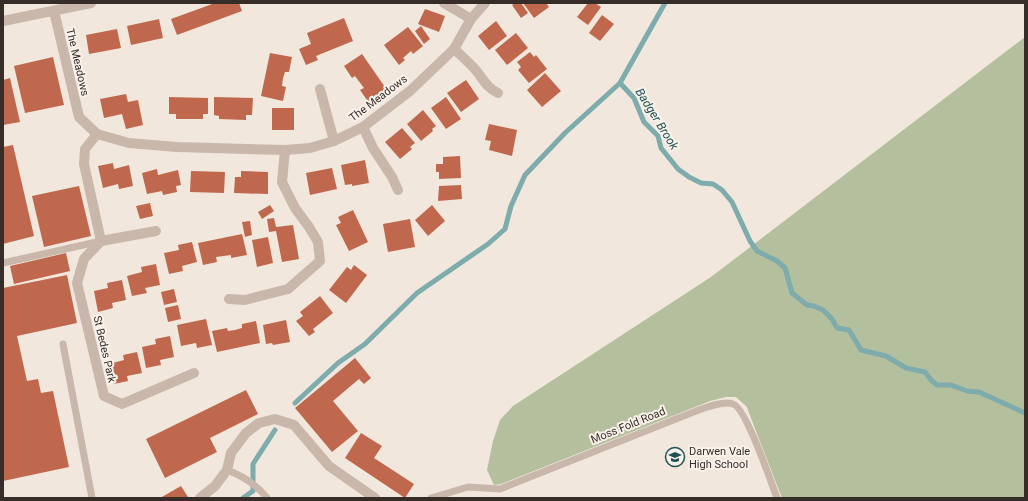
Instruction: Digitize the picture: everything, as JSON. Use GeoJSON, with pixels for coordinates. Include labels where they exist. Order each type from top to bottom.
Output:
{"type":"FeatureCollection","features":[{"type":"Feature","properties":{"kind":"street"},"geometry":{"type":"LineString","coordinates":[[3,21],[91,3]]}},
{"type":"Feature","properties":{"kind":"street"},"geometry":{"type":"LineString","coordinates":[[444,3],[471,19]]}},
{"type":"Feature","properties":{"kind":"street","name":"The Meadows"},"geometry":{"type":"LineString","coordinates":[[54,11],[79,117],[97,134],[129,143],[177,147],[285,150],[310,148],[334,141],[363,127],[410,91],[454,49],[471,19],[485,3]]}},
{"type":"Feature","properties":{"kind":"street"},"geometry":{"type":"LineString","coordinates":[[454,49],[474,68],[484,83],[492,90],[498,92]]}},
{"type":"Feature","properties":{"kind":"street"},"geometry":{"type":"LineString","coordinates":[[320,89],[334,141]]}},
{"type":"Feature","properties":{"kind":"street"},"geometry":{"type":"LineString","coordinates":[[363,127],[373,148],[392,177],[398,190]]}},
{"type":"Feature","properties":{"kind":"street"},"geometry":{"type":"LineString","coordinates":[[97,134],[85,148],[84,164],[101,241],[156,231]]}},
{"type":"Feature","properties":{"kind":"street"},"geometry":{"type":"LineString","coordinates":[[229,299],[245,300],[288,289],[320,261],[318,242],[295,208],[282,182],[285,150]]}},
{"type":"Feature","properties":{"kind":"street","name":"St Bedes Park"},"geometry":{"type":"LineString","coordinates":[[101,241],[84,259],[77,283],[104,396],[122,404],[194,373]]}},
{"type":"Feature","properties":{"kind":"street"},"geometry":{"type":"LineString","coordinates":[[200,498],[215,486],[227,470],[231,453],[246,433],[259,423],[275,419],[294,425],[329,466],[375,498]]}},
{"type":"Feature","properties":{"kind":"lane"},"geometry":{"type":"LineString","coordinates":[[3,263],[101,241]]}},
{"type":"Feature","properties":{"kind":"lane"},"geometry":{"type":"LineString","coordinates":[[63,344],[92,498]]}},
{"type":"Feature","properties":{"kind":"lane","name":"Moss Fold Road"},"geometry":{"type":"LineString","coordinates":[[431,498],[468,487],[500,489],[691,413],[713,405],[728,403],[738,407],[746,419],[777,498]]}},
{"type":"Feature","properties":{"kind":"lane"},"geometry":{"type":"LineString","coordinates":[[227,470],[243,476],[260,488],[267,498]]}},
{"type":"Feature","properties":{"kind":"green space"},"geometry":{"type":"Polygon","coordinates":[[[1025,37],[1025,498],[782,498],[747,407],[736,397],[726,397],[710,401],[501,484],[494,485],[487,470],[493,441],[500,420],[513,406],[711,277],[1025,37]]]}},
{"type":"Feature","properties":{"kind":"building"},"geometry":{"type":"Polygon","coordinates":[[[215,3],[239,3],[242,11],[177,35],[171,19],[215,3]]]}},
{"type":"Feature","properties":{"kind":"building"},"geometry":{"type":"Polygon","coordinates":[[[515,3],[521,3],[528,13],[521,18],[512,5],[515,3]]]}},
{"type":"Feature","properties":{"kind":"building"},"geometry":{"type":"Polygon","coordinates":[[[523,3],[546,3],[549,7],[534,18],[523,3]]]}},
{"type":"Feature","properties":{"kind":"building"},"geometry":{"type":"Polygon","coordinates":[[[588,3],[595,3],[601,7],[588,25],[577,17],[588,3]]]}},
{"type":"Feature","properties":{"kind":"building"},"geometry":{"type":"Polygon","coordinates":[[[425,9],[445,16],[439,32],[418,24],[425,9]]]}},
{"type":"Feature","properties":{"kind":"building"},"geometry":{"type":"Polygon","coordinates":[[[602,15],[614,24],[600,41],[589,33],[602,15]]]}},
{"type":"Feature","properties":{"kind":"building"},"geometry":{"type":"Polygon","coordinates":[[[344,18],[353,41],[316,56],[318,60],[306,65],[299,49],[311,44],[307,33],[344,18]]]}},
{"type":"Feature","properties":{"kind":"building"},"geometry":{"type":"Polygon","coordinates":[[[159,19],[163,38],[131,45],[127,26],[159,19]]]}},
{"type":"Feature","properties":{"kind":"building"},"geometry":{"type":"Polygon","coordinates":[[[496,21],[507,36],[489,50],[478,36],[496,21]]]}},
{"type":"Feature","properties":{"kind":"building"},"geometry":{"type":"Polygon","coordinates":[[[421,26],[430,39],[424,44],[415,31],[421,26]]]}},
{"type":"Feature","properties":{"kind":"building"},"geometry":{"type":"Polygon","coordinates":[[[408,27],[423,46],[413,54],[411,51],[403,58],[405,60],[399,65],[384,45],[408,27]]]}},
{"type":"Feature","properties":{"kind":"building"},"geometry":{"type":"Polygon","coordinates":[[[117,29],[121,48],[89,54],[86,35],[117,29]]]}},
{"type":"Feature","properties":{"kind":"building"},"geometry":{"type":"Polygon","coordinates":[[[516,33],[528,48],[507,65],[495,50],[516,33]]]}},
{"type":"Feature","properties":{"kind":"building"},"geometry":{"type":"Polygon","coordinates":[[[530,52],[534,57],[536,55],[547,69],[529,83],[518,70],[521,67],[517,62],[530,52]]]}},
{"type":"Feature","properties":{"kind":"building"},"geometry":{"type":"Polygon","coordinates":[[[270,53],[292,57],[289,72],[285,72],[283,78],[282,86],[286,87],[283,101],[261,96],[270,53]]]}},
{"type":"Feature","properties":{"kind":"building"},"geometry":{"type":"Polygon","coordinates":[[[362,54],[387,90],[369,103],[360,90],[364,88],[355,76],[352,78],[344,66],[362,54]]]}},
{"type":"Feature","properties":{"kind":"building"},"geometry":{"type":"Polygon","coordinates":[[[53,57],[64,105],[25,113],[14,66],[53,57]]]}},
{"type":"Feature","properties":{"kind":"building"},"geometry":{"type":"Polygon","coordinates":[[[545,73],[561,91],[542,107],[527,90],[545,73]]]}},
{"type":"Feature","properties":{"kind":"building"},"geometry":{"type":"Polygon","coordinates":[[[10,78],[20,122],[3,125],[3,80],[10,78]]]}},
{"type":"Feature","properties":{"kind":"building"},"geometry":{"type":"Polygon","coordinates":[[[466,80],[479,99],[461,112],[447,93],[466,80]]]}},
{"type":"Feature","properties":{"kind":"building"},"geometry":{"type":"Polygon","coordinates":[[[126,94],[128,102],[138,100],[143,125],[126,129],[122,114],[104,118],[100,99],[126,94]]]}},
{"type":"Feature","properties":{"kind":"building"},"geometry":{"type":"Polygon","coordinates":[[[169,97],[208,98],[208,114],[203,114],[203,119],[176,119],[176,114],[169,114],[169,97]]]}},
{"type":"Feature","properties":{"kind":"building"},"geometry":{"type":"Polygon","coordinates":[[[214,97],[253,98],[252,115],[246,115],[246,120],[219,119],[219,116],[214,115],[214,97]]]}},
{"type":"Feature","properties":{"kind":"building"},"geometry":{"type":"Polygon","coordinates":[[[446,97],[461,119],[446,129],[431,108],[446,97]]]}},
{"type":"Feature","properties":{"kind":"building"},"geometry":{"type":"Polygon","coordinates":[[[272,108],[294,108],[294,130],[272,130],[272,108]]]}},
{"type":"Feature","properties":{"kind":"building"},"geometry":{"type":"Polygon","coordinates":[[[423,110],[436,126],[432,129],[433,131],[421,141],[407,124],[423,110]]]}},
{"type":"Feature","properties":{"kind":"building"},"geometry":{"type":"Polygon","coordinates":[[[489,124],[517,130],[512,156],[489,150],[491,141],[485,140],[489,124]]]}},
{"type":"Feature","properties":{"kind":"building"},"geometry":{"type":"Polygon","coordinates":[[[402,128],[415,143],[410,147],[412,149],[400,159],[385,142],[402,128]]]}},
{"type":"Feature","properties":{"kind":"building"},"geometry":{"type":"Polygon","coordinates":[[[13,145],[34,236],[3,244],[3,147],[13,145]]]}},
{"type":"Feature","properties":{"kind":"building"},"geometry":{"type":"Polygon","coordinates":[[[460,156],[461,178],[439,179],[439,172],[436,172],[436,164],[443,164],[443,157],[460,156]]]}},
{"type":"Feature","properties":{"kind":"building"},"geometry":{"type":"Polygon","coordinates":[[[365,160],[369,183],[352,186],[352,184],[345,185],[341,165],[365,160]]]}},
{"type":"Feature","properties":{"kind":"building"},"geometry":{"type":"Polygon","coordinates":[[[113,163],[114,169],[129,165],[133,186],[119,189],[118,184],[103,188],[98,166],[113,163]]]}},
{"type":"Feature","properties":{"kind":"building"},"geometry":{"type":"Polygon","coordinates":[[[332,168],[337,189],[310,195],[306,173],[332,168]]]}},
{"type":"Feature","properties":{"kind":"building"},"geometry":{"type":"Polygon","coordinates":[[[157,169],[158,175],[178,170],[181,185],[176,186],[177,192],[163,195],[162,191],[147,194],[142,173],[157,169]]]}},
{"type":"Feature","properties":{"kind":"building"},"geometry":{"type":"Polygon","coordinates":[[[191,171],[225,172],[224,193],[190,192],[191,171]]]}},
{"type":"Feature","properties":{"kind":"building"},"geometry":{"type":"Polygon","coordinates":[[[241,171],[268,172],[268,194],[234,193],[235,177],[241,177],[241,171]]]}},
{"type":"Feature","properties":{"kind":"building"},"geometry":{"type":"Polygon","coordinates":[[[461,185],[462,199],[438,201],[439,186],[461,185]]]}},
{"type":"Feature","properties":{"kind":"building"},"geometry":{"type":"Polygon","coordinates":[[[79,186],[91,236],[44,247],[32,196],[79,186]]]}},
{"type":"Feature","properties":{"kind":"building"},"geometry":{"type":"Polygon","coordinates":[[[150,203],[153,216],[140,219],[136,206],[150,203]]]}},
{"type":"Feature","properties":{"kind":"building"},"geometry":{"type":"Polygon","coordinates":[[[270,205],[274,211],[262,219],[258,212],[270,205]]]}},
{"type":"Feature","properties":{"kind":"building"},"geometry":{"type":"Polygon","coordinates":[[[432,205],[445,221],[428,236],[415,220],[432,205]]]}},
{"type":"Feature","properties":{"kind":"building"},"geometry":{"type":"Polygon","coordinates":[[[353,210],[368,242],[349,251],[336,225],[341,223],[338,217],[353,210]]]}},
{"type":"Feature","properties":{"kind":"building"},"geometry":{"type":"Polygon","coordinates":[[[274,218],[276,227],[293,225],[299,259],[282,262],[276,231],[269,232],[267,219],[274,218]]]}},
{"type":"Feature","properties":{"kind":"building"},"geometry":{"type":"Polygon","coordinates":[[[410,219],[415,247],[388,252],[383,224],[410,219]]]}},
{"type":"Feature","properties":{"kind":"building"},"geometry":{"type":"Polygon","coordinates":[[[250,221],[252,235],[245,237],[242,222],[250,221]]]}},
{"type":"Feature","properties":{"kind":"building"},"geometry":{"type":"Polygon","coordinates":[[[242,234],[247,255],[231,258],[231,255],[216,257],[217,262],[203,265],[198,243],[242,234]]]}},
{"type":"Feature","properties":{"kind":"building"},"geometry":{"type":"Polygon","coordinates":[[[268,237],[273,263],[257,267],[252,240],[268,237]]]}},
{"type":"Feature","properties":{"kind":"building"},"geometry":{"type":"Polygon","coordinates":[[[192,242],[197,262],[182,266],[183,271],[169,274],[164,253],[179,250],[178,245],[192,242]]]}},
{"type":"Feature","properties":{"kind":"building"},"geometry":{"type":"Polygon","coordinates":[[[66,253],[70,271],[14,284],[10,266],[66,253]]]}},
{"type":"Feature","properties":{"kind":"building"},"geometry":{"type":"Polygon","coordinates":[[[156,264],[160,285],[145,288],[147,293],[132,296],[127,276],[142,272],[141,267],[156,264]]]}},
{"type":"Feature","properties":{"kind":"building"},"geometry":{"type":"Polygon","coordinates":[[[354,265],[367,275],[346,303],[329,290],[347,267],[351,270],[354,265]]]}},
{"type":"Feature","properties":{"kind":"building"},"geometry":{"type":"Polygon","coordinates":[[[67,275],[77,323],[17,336],[27,381],[38,379],[41,393],[53,391],[69,467],[3,481],[3,288],[67,275]]]}},
{"type":"Feature","properties":{"kind":"building"},"geometry":{"type":"Polygon","coordinates":[[[122,280],[126,300],[112,303],[113,308],[98,312],[94,291],[108,288],[107,283],[122,280]]]}},
{"type":"Feature","properties":{"kind":"building"},"geometry":{"type":"Polygon","coordinates":[[[174,289],[177,302],[164,305],[161,292],[174,289]]]}},
{"type":"Feature","properties":{"kind":"building"},"geometry":{"type":"Polygon","coordinates":[[[320,296],[333,313],[313,329],[315,332],[309,336],[296,321],[303,316],[300,312],[320,296]]]}},
{"type":"Feature","properties":{"kind":"building"},"geometry":{"type":"Polygon","coordinates":[[[178,305],[181,319],[168,322],[165,308],[178,305]]]}},
{"type":"Feature","properties":{"kind":"building"},"geometry":{"type":"Polygon","coordinates":[[[206,319],[212,345],[197,348],[196,343],[181,346],[177,325],[206,319]]]}},
{"type":"Feature","properties":{"kind":"building"},"geometry":{"type":"Polygon","coordinates":[[[286,320],[290,342],[273,345],[272,343],[266,344],[263,325],[286,320]]]}},
{"type":"Feature","properties":{"kind":"building"},"geometry":{"type":"Polygon","coordinates":[[[256,321],[260,343],[217,352],[212,331],[227,328],[228,331],[235,330],[242,328],[242,324],[256,321]]]}},
{"type":"Feature","properties":{"kind":"building"},"geometry":{"type":"Polygon","coordinates":[[[170,336],[174,357],[160,360],[161,365],[146,368],[142,347],[156,344],[155,339],[170,336]]]}},
{"type":"Feature","properties":{"kind":"building"},"geometry":{"type":"Polygon","coordinates":[[[137,352],[142,373],[127,376],[128,381],[114,384],[109,364],[124,360],[123,355],[137,352]]]}},
{"type":"Feature","properties":{"kind":"building"},"geometry":{"type":"Polygon","coordinates":[[[355,358],[371,378],[364,384],[359,379],[333,401],[358,431],[332,452],[295,408],[355,358]]]}},
{"type":"Feature","properties":{"kind":"building"},"geometry":{"type":"Polygon","coordinates":[[[246,390],[258,414],[210,438],[217,452],[165,478],[146,439],[246,390]]]}},
{"type":"Feature","properties":{"kind":"building"},"geometry":{"type":"Polygon","coordinates":[[[361,433],[382,446],[374,458],[414,484],[405,498],[345,458],[361,433]]]}},
{"type":"Feature","properties":{"kind":"building"},"geometry":{"type":"Polygon","coordinates":[[[181,486],[188,497],[160,498],[181,486]]]}},
{"type":"Feature","properties":{"kind":"waterway"},"geometry":{"type":"LineString","coordinates":[[295,403],[338,363],[365,344],[417,293],[488,244],[505,229],[511,206],[525,175],[565,133],[620,83],[665,3]]}},
{"type":"Feature","properties":{"kind":"waterway","name":"Badger Brook"},"geometry":{"type":"LineString","coordinates":[[620,83],[634,98],[644,122],[658,136],[661,148],[678,169],[701,183],[713,184],[722,190],[732,202],[750,241],[757,251],[777,261],[785,268],[792,293],[807,305],[823,310],[832,319],[837,328],[849,330],[861,350],[886,356],[906,368],[925,372],[937,385],[951,385],[967,391],[979,392],[1025,413]]}},
{"type":"Feature","properties":{"kind":"waterway"},"geometry":{"type":"LineString","coordinates":[[243,498],[253,491],[253,464],[275,430]]}},
{"type":"Feature","properties":{"kind":"place","name":"Darwen Vale High School"},"geometry":{"type":"Point","coordinates":[675,457]}}]}
